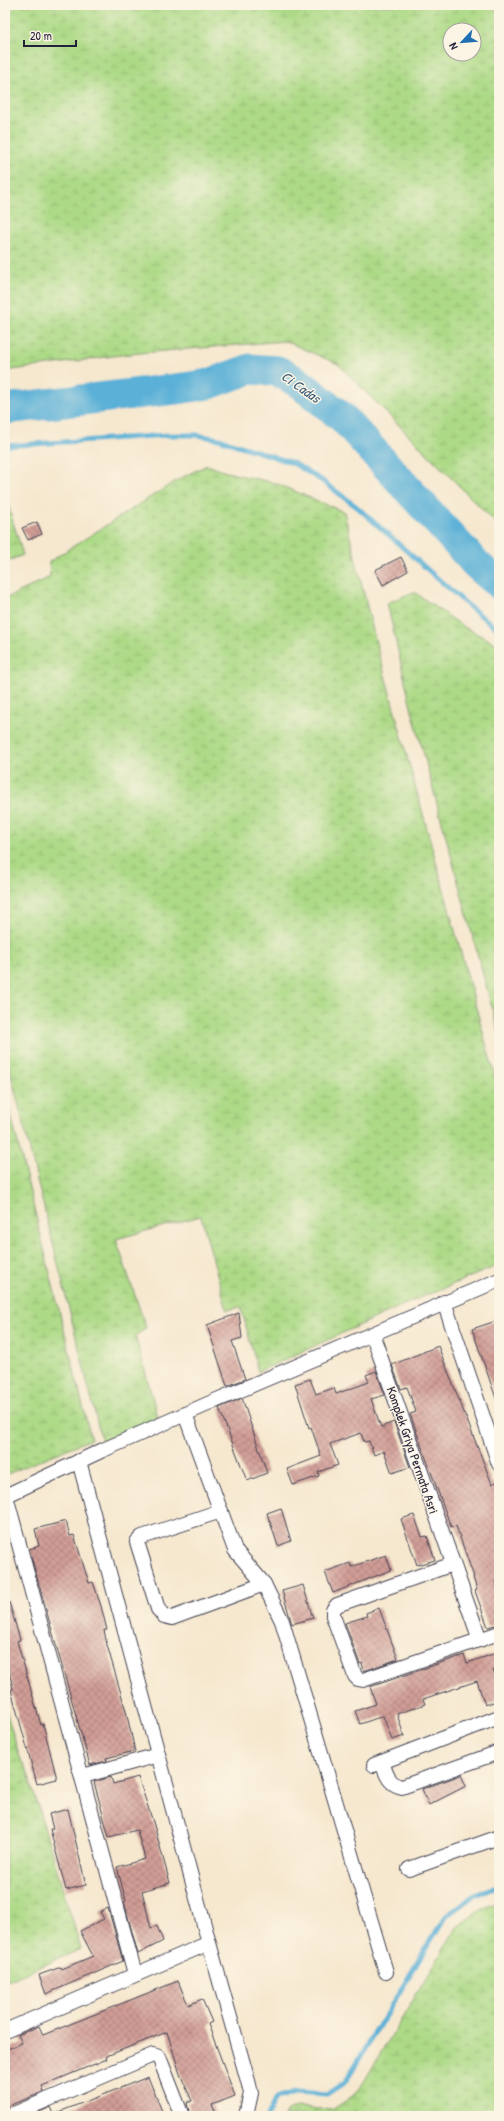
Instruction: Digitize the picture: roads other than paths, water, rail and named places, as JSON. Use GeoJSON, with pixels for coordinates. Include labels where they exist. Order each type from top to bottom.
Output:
{"type":"FeatureCollection","features":[{"type":"Feature","properties":{"kind":"street"},"geometry":{"type":"LineString","coordinates":[[135,1974],[83,1776],[5,1496],[79,1461],[273,1375],[373,1336],[444,1302],[499,1280]]}},
{"type":"Feature","properties":{"kind":"street"},"geometry":{"type":"LineString","coordinates":[[444,1302],[499,1464]]}},
{"type":"Feature","properties":{"kind":"street","name":"Komplek Griya Permata Asri"},"geometry":{"type":"LineString","coordinates":[[373,1336],[480,1640]]}},
{"type":"Feature","properties":{"kind":"street"},"geometry":{"type":"LineString","coordinates":[[185,1414],[235,1550],[264,1584],[282,1621],[386,1972]]}},
{"type":"Feature","properties":{"kind":"street"},"geometry":{"type":"LineString","coordinates":[[79,1461],[251,2093],[246,2116]]}},
{"type":"Feature","properties":{"kind":"street"},"geometry":{"type":"LineString","coordinates":[[221,1511],[142,1537],[137,1542],[158,1610],[164,1616],[172,1618],[264,1584]]}},
{"type":"Feature","properties":{"kind":"street"},"geometry":{"type":"LineString","coordinates":[[452,1564],[337,1605],[333,1610],[333,1616],[355,1676],[358,1679],[363,1680],[499,1633]]}},
{"type":"Feature","properties":{"kind":"street"},"geometry":{"type":"LineString","coordinates":[[499,1717],[378,1763],[390,1781],[394,1785],[402,1787],[499,1752]]}},
{"type":"Feature","properties":{"kind":"street"},"geometry":{"type":"LineString","coordinates":[[83,1776],[158,1755]]}},
{"type":"Feature","properties":{"kind":"street"},"geometry":{"type":"LineString","coordinates":[[409,1869],[499,1838]]}},
{"type":"Feature","properties":{"kind":"street"},"geometry":{"type":"LineString","coordinates":[[5,2031],[209,1943]]}},
{"type":"Feature","properties":{"kind":"street"},"geometry":{"type":"LineString","coordinates":[[9,2116],[153,2055],[159,2057],[182,2116]]}},
{"type":"Feature","properties":{"kind":"waterway","name":"Ci Cadas"},"geometry":{"type":"LineString","coordinates":[[5,409],[209,384],[250,369],[278,371],[299,383],[343,418],[476,564],[499,584]]}},
{"type":"Feature","properties":{"kind":"waterway"},"geometry":{"type":"LineString","coordinates":[[5,446],[168,435],[197,435],[219,439],[293,463],[321,480],[357,507],[471,608],[499,630]]}},
{"type":"Feature","properties":{"kind":"waterway"},"geometry":{"type":"LineString","coordinates":[[267,2116],[276,2098],[295,2092],[327,2094],[345,2082],[445,1917],[473,1896],[499,1885]]}}]}
